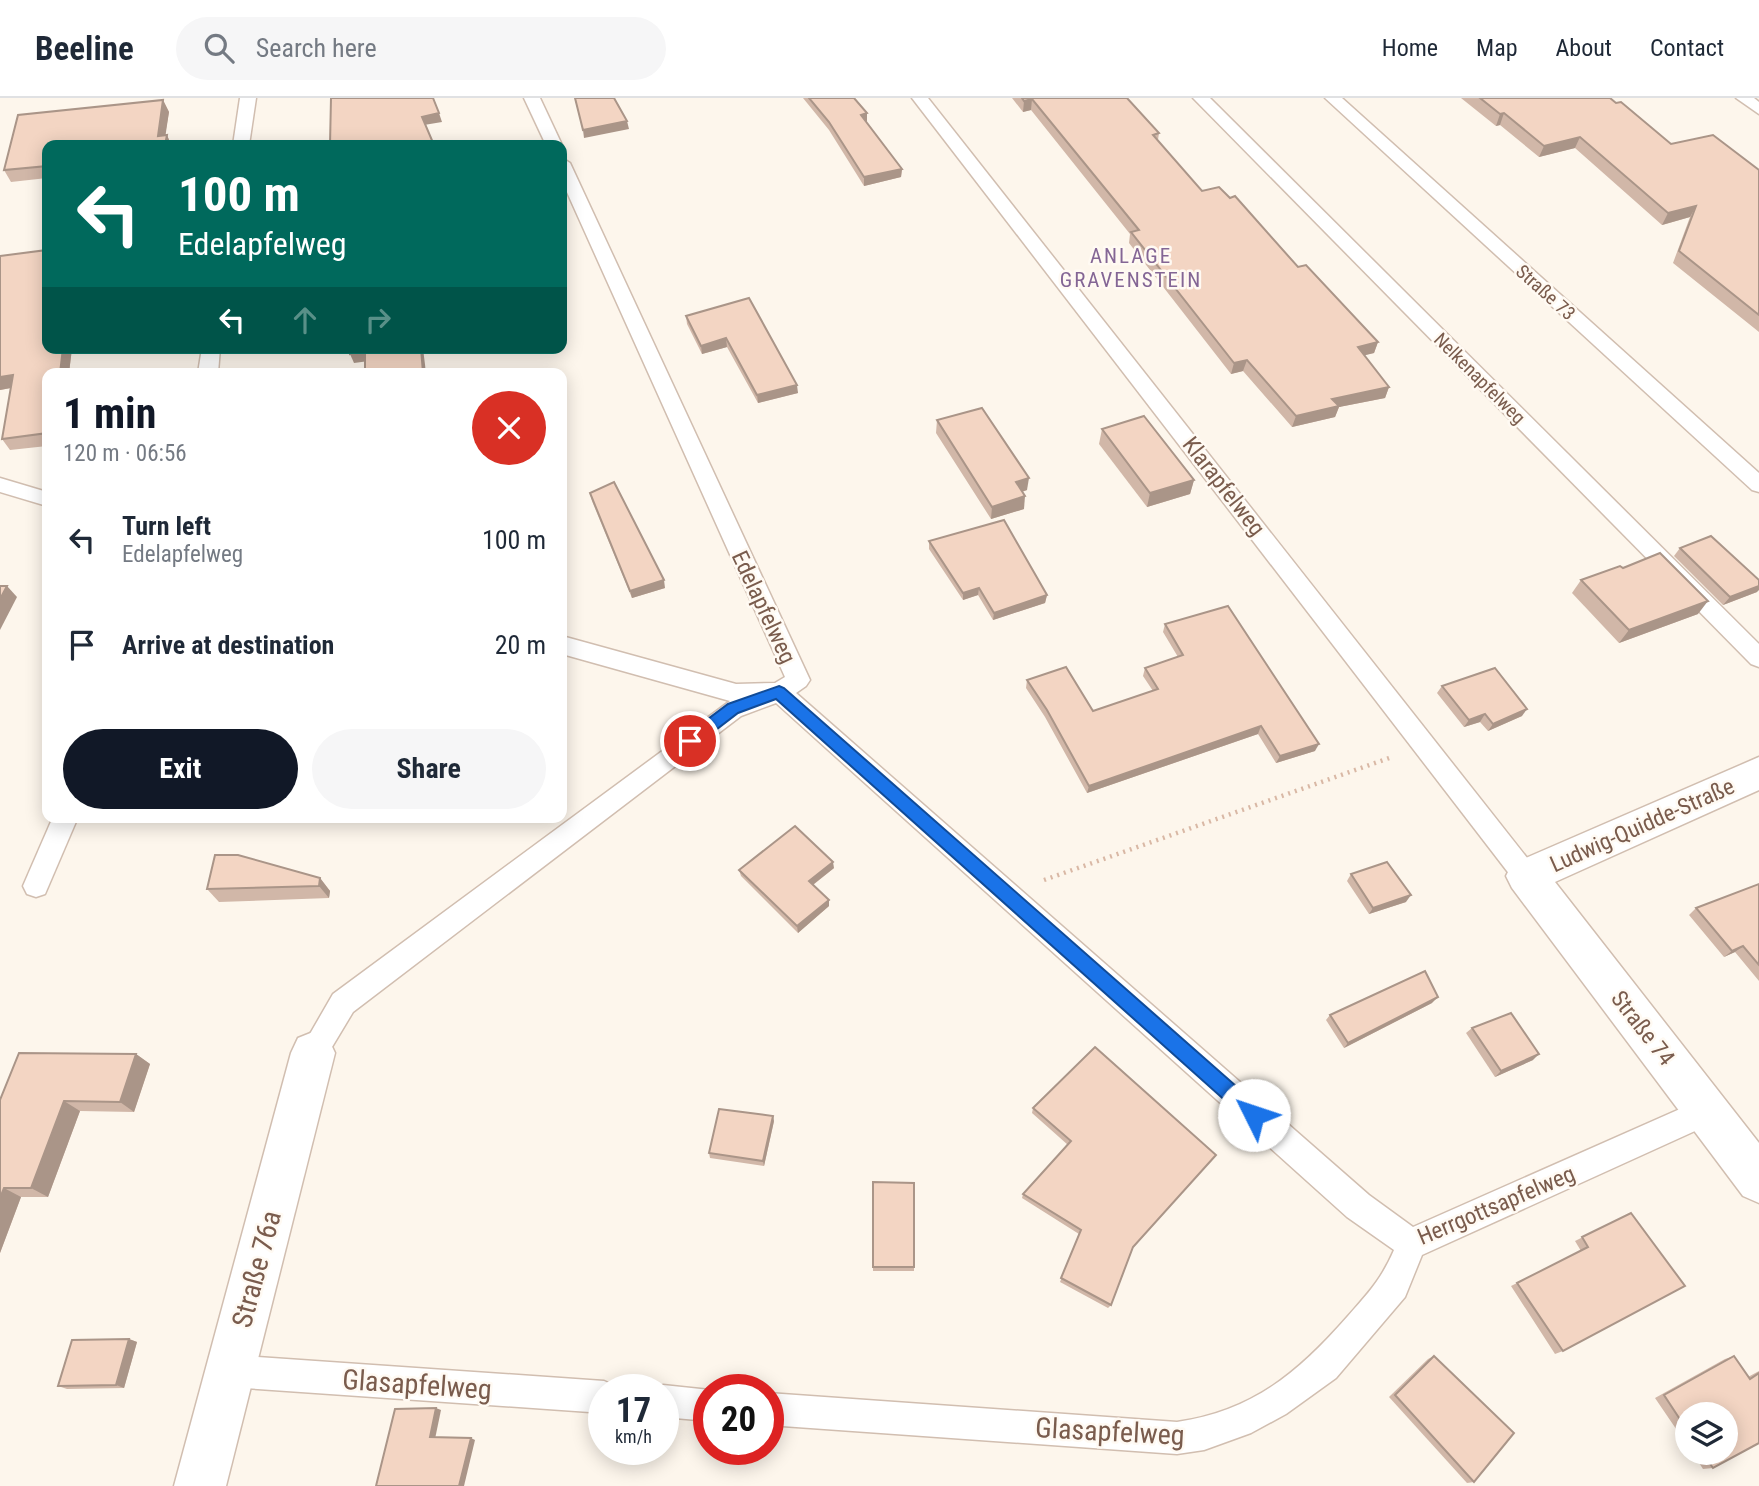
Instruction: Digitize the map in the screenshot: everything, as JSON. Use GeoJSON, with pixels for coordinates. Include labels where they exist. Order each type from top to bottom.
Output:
{"type":"FeatureCollection","features":[{"type":"Feature","properties":{"kind":"street","name":"Ludwig-Quidde-Straße"},"geometry":{"type":"LineString","coordinates":[[1526,876],[1759,773]]}},
{"type":"Feature","properties":{"kind":"street","name":"Straße 74"},"geometry":{"type":"LineString","coordinates":[[1526,876],[1759,1180]]}},
{"type":"Feature","properties":{"kind":"street","name":"Straße 76a"},"geometry":{"type":"LineString","coordinates":[[201,1486],[313,1053]]}},
{"type":"Feature","properties":{"kind":"lane"},"geometry":{"type":"LineString","coordinates":[[242,140],[248,98]]}},
{"type":"Feature","properties":{"kind":"lane"},"geometry":{"type":"LineString","coordinates":[[532,98],[552,140]]}},
{"type":"Feature","properties":{"kind":"lane","name":"Klarapfelweg"},"geometry":{"type":"LineString","coordinates":[[920,98],[1526,876]]}},
{"type":"Feature","properties":{"kind":"lane","name":"Nelkenapfelweg"},"geometry":{"type":"LineString","coordinates":[[1201,98],[1759,658]]}},
{"type":"Feature","properties":{"kind":"lane","name":"Straße 73"},"geometry":{"type":"LineString","coordinates":[[1333,98],[1759,485]]}},
{"type":"Feature","properties":{"kind":"lane"},"geometry":{"type":"LineString","coordinates":[[1744,98],[1759,109]]}},
{"type":"Feature","properties":{"kind":"lane","name":"Edelapfelweg"},"geometry":{"type":"LineString","coordinates":[[313,1053],[344,1003],[733,709],[779,692],[798,680],[567,174]]}},
{"type":"Feature","properties":{"kind":"lane"},"geometry":{"type":"LineString","coordinates":[[0,485],[42,498]]}},
{"type":"Feature","properties":{"kind":"lane"},"geometry":{"type":"LineString","coordinates":[[567,646],[736,693],[779,692]]}},
{"type":"Feature","properties":{"kind":"lane","name":"Herrgottsapfelweg"},"geometry":{"type":"LineString","coordinates":[[779,692],[1358,1206],[1411,1244],[1707,1111]]}},
{"type":"Feature","properties":{"kind":"lane"},"geometry":{"type":"LineString","coordinates":[[37,886],[63,823]]}},
{"type":"Feature","properties":{"kind":"lane","name":"Glasapfelweg"},"geometry":{"type":"LineString","coordinates":[[784,1410],[1177,1438],[1204,1434],[1240,1422],[1275,1403],[1325,1367],[1394,1286],[1411,1244]]}},
{"type":"Feature","properties":{"kind":"lane","name":"Glasapfelweg"},"geometry":{"type":"LineString","coordinates":[[230,1371],[588,1396]]}},
{"type":"Feature","properties":{"kind":"path"},"geometry":{"type":"LineString","coordinates":[[1004,894],[1426,745]]}},
{"type":"Feature","properties":{"kind":"building"},"geometry":{"type":"Polygon","coordinates":[[[331,98],[433,98],[439,113],[422,117],[432,140],[330,140],[331,98]]]}},
{"type":"Feature","properties":{"kind":"building"},"geometry":{"type":"Polygon","coordinates":[[[575,98],[614,98],[627,121],[583,130],[575,98]]]}},
{"type":"Feature","properties":{"kind":"building"},"geometry":{"type":"Polygon","coordinates":[[[809,98],[854,98],[867,113],[861,115],[902,169],[864,177],[829,122],[809,98]]]}},
{"type":"Feature","properties":{"kind":"building"},"geometry":{"type":"Polygon","coordinates":[[[1022,98],[1127,98],[1159,133],[1153,135],[1202,191],[1219,187],[1230,198],[1235,196],[1298,267],[1306,265],[1378,342],[1358,347],[1389,387],[1332,399],[1339,406],[1296,416],[1247,360],[1234,363],[1131,232],[1139,230],[1032,99],[1024,101],[1022,98]]]}},
{"type":"Feature","properties":{"kind":"building"},"geometry":{"type":"Polygon","coordinates":[[[1480,98],[1610,98],[1616,103],[1621,102],[1671,144],[1713,135],[1759,170],[1759,315],[1679,251],[1696,206],[1668,213],[1580,137],[1544,146],[1504,113],[1500,114],[1480,98]]]}},
{"type":"Feature","properties":{"kind":"building"},"geometry":{"type":"Polygon","coordinates":[[[163,100],[158,136],[167,135],[166,140],[42,140],[42,166],[4,170],[18,115],[163,100]]]}},
{"type":"Feature","properties":{"kind":"building"},"geometry":{"type":"Polygon","coordinates":[[[42,251],[42,354],[62,354],[61,368],[42,368],[42,434],[2,439],[13,375],[0,377],[0,256],[42,251]]]}},
{"type":"Feature","properties":{"kind":"building"},"geometry":{"type":"Polygon","coordinates":[[[749,298],[797,385],[757,395],[726,338],[701,346],[686,316],[749,298]]]}},
{"type":"Feature","properties":{"kind":"building"},"geometry":{"type":"Polygon","coordinates":[[[365,354],[421,354],[423,368],[365,368],[365,354]]]}},
{"type":"Feature","properties":{"kind":"building"},"geometry":{"type":"Polygon","coordinates":[[[982,408],[1029,478],[1016,482],[1025,496],[992,507],[937,420],[982,408]]]}},
{"type":"Feature","properties":{"kind":"building"},"geometry":{"type":"Polygon","coordinates":[[[1144,416],[1194,480],[1150,493],[1102,429],[1144,416]]]}},
{"type":"Feature","properties":{"kind":"building"},"geometry":{"type":"Polygon","coordinates":[[[614,482],[664,580],[630,591],[590,493],[614,482]]]}},
{"type":"Feature","properties":{"kind":"building"},"geometry":{"type":"Polygon","coordinates":[[[1004,520],[1047,595],[994,613],[979,588],[963,593],[929,541],[1004,520]]]}},
{"type":"Feature","properties":{"kind":"building"},"geometry":{"type":"Polygon","coordinates":[[[1711,536],[1759,580],[1759,586],[1730,597],[1680,548],[1711,536]]]}},
{"type":"Feature","properties":{"kind":"building"},"geometry":{"type":"Polygon","coordinates":[[[1660,553],[1708,601],[1629,630],[1581,580],[1620,566],[1623,568],[1660,553]]]}},
{"type":"Feature","properties":{"kind":"building"},"geometry":{"type":"Polygon","coordinates":[[[0,586],[7,586],[0,599],[0,586]]]}},
{"type":"Feature","properties":{"kind":"building"},"geometry":{"type":"Polygon","coordinates":[[[1228,606],[1319,744],[1280,756],[1261,726],[1089,786],[1047,710],[1027,680],[1066,667],[1093,711],[1158,689],[1145,668],[1183,655],[1165,624],[1228,606]]]}},
{"type":"Feature","properties":{"kind":"building"},"geometry":{"type":"Polygon","coordinates":[[[1495,668],[1527,709],[1493,724],[1485,714],[1469,720],[1442,686],[1495,668]]]}},
{"type":"Feature","properties":{"kind":"building"},"geometry":{"type":"Polygon","coordinates":[[[795,826],[833,862],[809,881],[829,900],[797,926],[739,870],[795,826]]]}},
{"type":"Feature","properties":{"kind":"building"},"geometry":{"type":"Polygon","coordinates":[[[215,855],[238,855],[320,878],[319,886],[207,889],[215,855]]]}},
{"type":"Feature","properties":{"kind":"building"},"geometry":{"type":"Polygon","coordinates":[[[1387,862],[1411,895],[1373,908],[1351,874],[1387,862]]]}},
{"type":"Feature","properties":{"kind":"building"},"geometry":{"type":"Polygon","coordinates":[[[1759,884],[1759,965],[1743,946],[1732,951],[1696,908],[1759,884]]]}},
{"type":"Feature","properties":{"kind":"building"},"geometry":{"type":"Polygon","coordinates":[[[1425,971],[1438,997],[1348,1043],[1330,1015],[1425,971]]]}},
{"type":"Feature","properties":{"kind":"building"},"geometry":{"type":"Polygon","coordinates":[[[1511,1013],[1539,1054],[1501,1071],[1472,1028],[1511,1013]]]}},
{"type":"Feature","properties":{"kind":"building"},"geometry":{"type":"Polygon","coordinates":[[[1095,1047],[1216,1155],[1133,1247],[1111,1305],[1061,1278],[1081,1230],[1023,1194],[1071,1141],[1033,1108],[1095,1047]]]}},
{"type":"Feature","properties":{"kind":"building"},"geometry":{"type":"Polygon","coordinates":[[[19,1053],[136,1054],[120,1102],[64,1101],[31,1188],[4,1188],[0,1198],[0,1100],[19,1053]]]}},
{"type":"Feature","properties":{"kind":"building"},"geometry":{"type":"Polygon","coordinates":[[[719,1109],[773,1116],[763,1161],[709,1153],[719,1109]]]}},
{"type":"Feature","properties":{"kind":"building"},"geometry":{"type":"Polygon","coordinates":[[[873,1182],[914,1183],[914,1267],[873,1267],[873,1182]]]}},
{"type":"Feature","properties":{"kind":"building"},"geometry":{"type":"Polygon","coordinates":[[[1631,1213],[1685,1286],[1563,1351],[1517,1283],[1588,1247],[1582,1237],[1631,1213]]]}},
{"type":"Feature","properties":{"kind":"building"},"geometry":{"type":"Polygon","coordinates":[[[129,1339],[116,1385],[58,1386],[72,1340],[129,1339]]]}},
{"type":"Feature","properties":{"kind":"building"},"geometry":{"type":"Polygon","coordinates":[[[1434,1356],[1514,1433],[1474,1482],[1395,1395],[1434,1356]]]}},
{"type":"Feature","properties":{"kind":"building"},"geometry":{"type":"Polygon","coordinates":[[[1734,1356],[1750,1379],[1759,1373],[1759,1443],[1738,1454],[1738,1402],[1675,1402],[1675,1412],[1664,1395],[1734,1356]]]}},
{"type":"Feature","properties":{"kind":"building"},"geometry":{"type":"Polygon","coordinates":[[[436,1408],[430,1437],[471,1438],[459,1486],[376,1486],[395,1409],[436,1408]]]}},
{"type":"Feature","properties":{"kind":"district","name":"ANLAGE GRAVENSTEIN"},"geometry":{"type":"Point","coordinates":[1131,268]}},
{"type":"Feature","properties":{"kind":"route"},"geometry":{"type":"LineString","coordinates":[[690,741],[733,709],[779,692],[1254,1115]]}}]}
